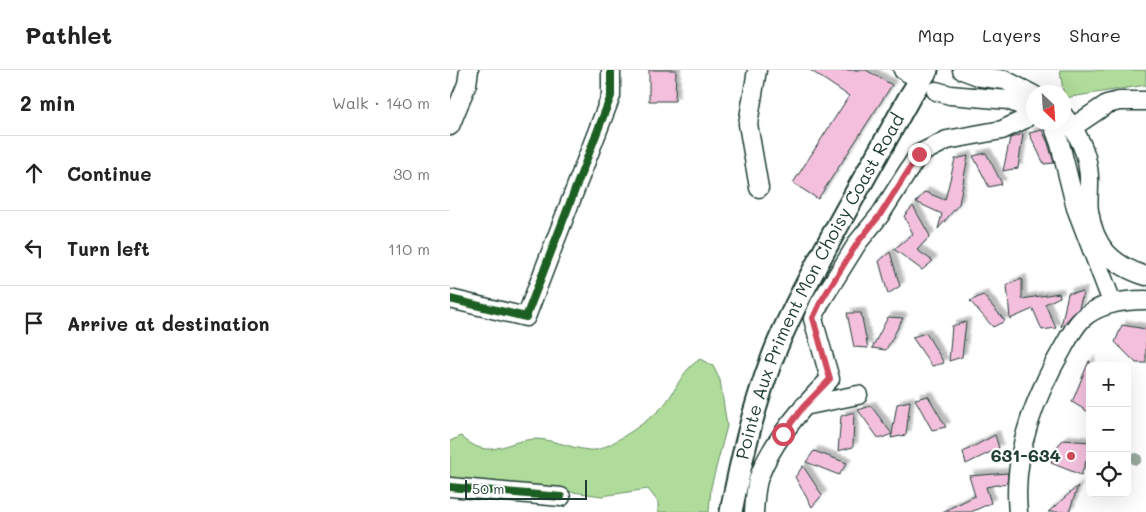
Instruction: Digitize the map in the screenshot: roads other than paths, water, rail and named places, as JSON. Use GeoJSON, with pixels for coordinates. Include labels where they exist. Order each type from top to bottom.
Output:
{"type":"FeatureCollection","features":[{"type":"Feature","properties":{"kind":"main road","name":"Pointe Aux Priment Mon Choisy Coast Road"},"geometry":{"type":"LineString","coordinates":[[731,512],[742,458],[758,400],[789,318],[909,98],[915,72]]}},
{"type":"Feature","properties":{"kind":"street"},"geometry":{"type":"LineString","coordinates":[[450,126],[467,84],[469,70]]}},
{"type":"Feature","properties":{"kind":"street"},"geometry":{"type":"LineString","coordinates":[[450,299],[526,317],[611,96],[611,70]]}},
{"type":"Feature","properties":{"kind":"street"},"geometry":{"type":"LineString","coordinates":[[757,70],[748,124],[759,188]]}},
{"type":"Feature","properties":{"kind":"street"},"geometry":{"type":"LineString","coordinates":[[962,70],[981,77],[1005,80],[1026,99]]}},
{"type":"Feature","properties":{"kind":"street"},"geometry":{"type":"LineString","coordinates":[[936,91],[950,95],[1008,100],[1026,104]]}},
{"type":"Feature","properties":{"kind":"street"},"geometry":{"type":"LineString","coordinates":[[1071,121],[1107,104],[1119,101],[1146,101]]}},
{"type":"Feature","properties":{"kind":"street"},"geometry":{"type":"LineString","coordinates":[[754,512],[759,477],[783,434],[804,406],[830,379],[813,318],[820,303],[858,242],[880,215],[919,154],[948,140],[1002,130],[1026,118]]}},
{"type":"Feature","properties":{"kind":"street"},"geometry":{"type":"LineString","coordinates":[[1018,512],[1016,495],[1020,463],[1031,411],[1058,358],[1082,319],[1112,302],[1140,300],[1141,274],[1123,268],[1102,249],[1095,236],[1089,211],[1088,167],[1071,129]]}},
{"type":"Feature","properties":{"kind":"street"},"geometry":{"type":"LineString","coordinates":[[1055,130],[1076,208],[1112,302]]}},
{"type":"Feature","properties":{"kind":"street"},"geometry":{"type":"LineString","coordinates":[[804,406],[858,395]]}},
{"type":"Feature","properties":{"kind":"street"},"geometry":{"type":"LineString","coordinates":[[450,487],[561,497]]}},
{"type":"Feature","properties":{"kind":"place","name":"631-634"},"geometry":{"type":"Point","coordinates":[1071,456]}}]}
